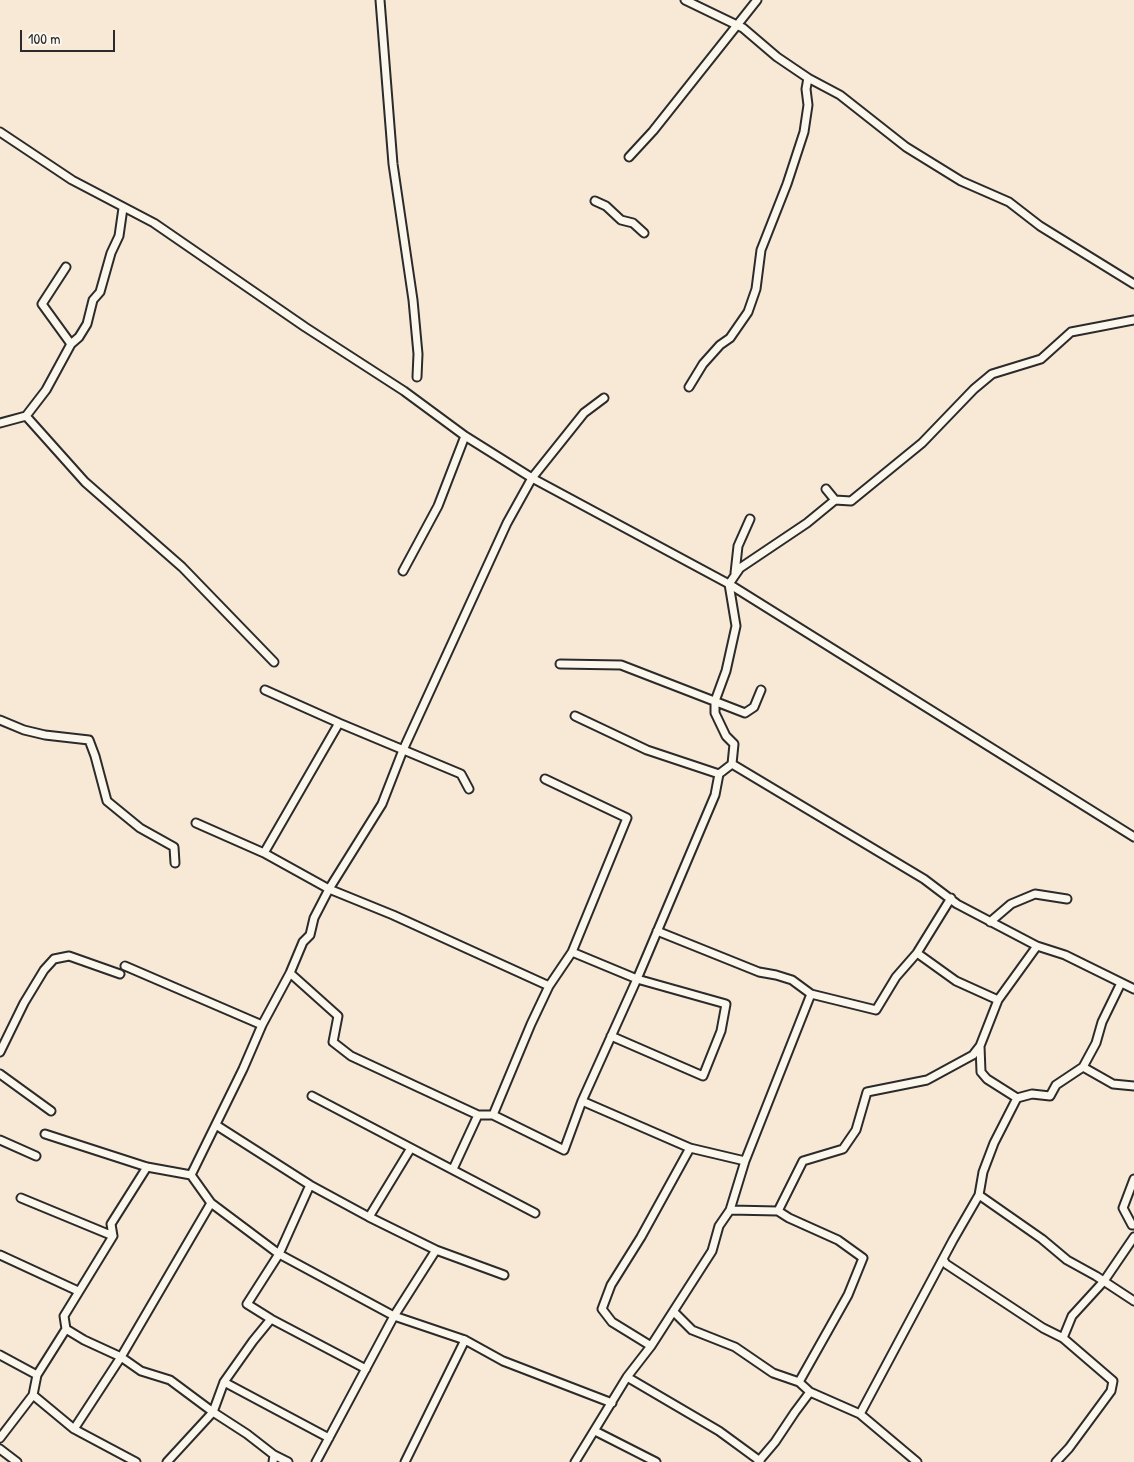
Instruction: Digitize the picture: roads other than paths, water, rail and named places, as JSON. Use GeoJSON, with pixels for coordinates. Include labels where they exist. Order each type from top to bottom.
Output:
{"type":"FeatureCollection","features":[{"type":"Feature","properties":{"kind":"street"},"geometry":{"type":"LineString","coordinates":[[380,0],[393,164],[413,300],[418,354],[417,377]]}},
{"type":"Feature","properties":{"kind":"street"},"geometry":{"type":"LineString","coordinates":[[685,0],[743,28],[777,57],[808,78],[840,95],[906,148],[961,181],[1009,202],[1040,226],[1134,284]]}},
{"type":"Feature","properties":{"kind":"street"},"geometry":{"type":"LineString","coordinates":[[629,156],[653,131],[757,0]]}},
{"type":"Feature","properties":{"kind":"street"},"geometry":{"type":"LineString","coordinates":[[689,387],[703,364],[720,345],[730,338],[748,312],[756,289],[761,250],[787,184],[804,132],[808,105],[806,85],[808,78]]}},
{"type":"Feature","properties":{"kind":"street"},"geometry":{"type":"LineString","coordinates":[[0,132],[72,180],[154,223],[306,327],[404,391],[465,436],[532,478],[729,584],[1134,836]]}},
{"type":"Feature","properties":{"kind":"street"},"geometry":{"type":"LineString","coordinates":[[595,201],[606,206],[621,220],[634,222],[644,233]]}},
{"type":"Feature","properties":{"kind":"street"},"geometry":{"type":"LineString","coordinates":[[0,424],[26,416],[46,390],[70,344],[80,337],[87,324],[93,300],[100,292],[111,253],[120,236],[123,208]]}},
{"type":"Feature","properties":{"kind":"street"},"geometry":{"type":"LineString","coordinates":[[66,267],[42,304],[70,344]]}},
{"type":"Feature","properties":{"kind":"street"},"geometry":{"type":"LineString","coordinates":[[290,973],[338,1016],[333,1042],[351,1056],[478,1116],[493,1115],[564,1150],[582,1101],[637,979],[715,795],[719,774],[732,764],[734,744],[726,736],[715,713],[716,701],[726,672],[736,626],[729,584],[740,568],[768,551],[835,500],[851,501],[922,443],[974,389],[992,374],[1041,358],[1071,332],[1134,320]]}},
{"type":"Feature","properties":{"kind":"street"},"geometry":{"type":"LineString","coordinates":[[192,1175],[262,1025],[290,973],[304,942],[310,934],[314,918],[329,889],[382,804],[403,750],[507,523],[532,478],[584,413],[604,398]]}},
{"type":"Feature","properties":{"kind":"street"},"geometry":{"type":"LineString","coordinates":[[26,416],[85,482],[182,567],[274,662]]}},
{"type":"Feature","properties":{"kind":"street"},"geometry":{"type":"LineString","coordinates":[[403,571],[438,506],[465,436]]}},
{"type":"Feature","properties":{"kind":"street"},"geometry":{"type":"LineString","coordinates":[[826,489],[835,500]]}},
{"type":"Feature","properties":{"kind":"street"},"geometry":{"type":"LineString","coordinates":[[735,576],[738,546],[750,519]]}},
{"type":"Feature","properties":{"kind":"street"},"geometry":{"type":"LineString","coordinates":[[560,664],[621,665],[745,713],[754,707],[761,690]]}},
{"type":"Feature","properties":{"kind":"street"},"geometry":{"type":"LineString","coordinates":[[265,690],[461,774],[469,789]]}},
{"type":"Feature","properties":{"kind":"street"},"geometry":{"type":"LineString","coordinates":[[575,716],[646,750],[719,774]]}},
{"type":"Feature","properties":{"kind":"street"},"geometry":{"type":"LineString","coordinates":[[0,720],[18,728],[45,735],[89,740],[107,801],[140,828],[174,847],[175,863]]}},
{"type":"Feature","properties":{"kind":"street"},"geometry":{"type":"LineString","coordinates":[[264,854],[339,723]]}},
{"type":"Feature","properties":{"kind":"street"},"geometry":{"type":"LineString","coordinates":[[732,764],[924,879],[957,904],[1036,946],[1065,955],[1134,989]]}},
{"type":"Feature","properties":{"kind":"street"},"geometry":{"type":"LineString","coordinates":[[493,1115],[549,986],[572,952],[627,818],[545,779]]}},
{"type":"Feature","properties":{"kind":"street"},"geometry":{"type":"LineString","coordinates":[[196,823],[264,854],[329,889],[549,986]]}},
{"type":"Feature","properties":{"kind":"street"},"geometry":{"type":"LineString","coordinates":[[990,922],[1011,904],[1035,894],[1067,899]]}},
{"type":"Feature","properties":{"kind":"street"},"geometry":{"type":"LineString","coordinates":[[657,931],[759,972],[792,980],[811,994],[876,1010],[896,977],[917,953],[950,898]]}},
{"type":"Feature","properties":{"kind":"street"},"geometry":{"type":"LineString","coordinates":[[778,1211],[803,1161],[843,1149],[856,1130],[867,1092],[928,1080],[973,1055],[980,1046],[998,1000],[1036,946]]}},
{"type":"Feature","properties":{"kind":"street"},"geometry":{"type":"LineString","coordinates":[[572,952],[637,979],[726,1004],[721,1031],[703,1076],[611,1036]]}},
{"type":"Feature","properties":{"kind":"street"},"geometry":{"type":"LineString","coordinates":[[917,953],[956,981],[998,1000]]}},
{"type":"Feature","properties":{"kind":"street"},"geometry":{"type":"LineString","coordinates":[[0,1052],[24,1003],[44,970],[54,959],[69,956],[120,974]]}},
{"type":"Feature","properties":{"kind":"street"},"geometry":{"type":"LineString","coordinates":[[125,966],[262,1025]]}},
{"type":"Feature","properties":{"kind":"street"},"geometry":{"type":"LineString","coordinates":[[980,1046],[981,1072],[987,1079],[1017,1098],[1032,1094],[1050,1096],[1056,1085],[1083,1067],[1096,1043],[1102,1022],[1122,983]]}},
{"type":"Feature","properties":{"kind":"street"},"geometry":{"type":"LineString","coordinates":[[575,1462],[626,1378],[651,1346],[712,1251],[719,1226],[730,1210],[745,1161],[811,994]]}},
{"type":"Feature","properties":{"kind":"street"},"geometry":{"type":"LineString","coordinates":[[1083,1067],[1113,1084],[1134,1086]]}},
{"type":"Feature","properties":{"kind":"street"},"geometry":{"type":"LineString","coordinates":[[0,1074],[51,1111]]}},
{"type":"Feature","properties":{"kind":"street"},"geometry":{"type":"LineString","coordinates":[[312,1096],[535,1213]]}},
{"type":"Feature","properties":{"kind":"street"},"geometry":{"type":"LineString","coordinates":[[860,1414],[979,1195],[983,1172],[994,1143],[1017,1098]]}},
{"type":"Feature","properties":{"kind":"street"},"geometry":{"type":"LineString","coordinates":[[582,1101],[690,1148],[745,1161]]}},
{"type":"Feature","properties":{"kind":"street"},"geometry":{"type":"LineString","coordinates":[[453,1169],[478,1116]]}},
{"type":"Feature","properties":{"kind":"street"},"geometry":{"type":"LineString","coordinates":[[216,1125],[310,1185],[369,1217],[436,1250],[504,1276]]}},
{"type":"Feature","properties":{"kind":"street"},"geometry":{"type":"LineString","coordinates":[[45,1134],[147,1167],[192,1175],[211,1203],[279,1254],[394,1316],[465,1340],[503,1362],[612,1403]]}},
{"type":"Feature","properties":{"kind":"street"},"geometry":{"type":"LineString","coordinates":[[0,1140],[36,1156]]}},
{"type":"Feature","properties":{"kind":"street"},"geometry":{"type":"LineString","coordinates":[[369,1217],[411,1148]]}},
{"type":"Feature","properties":{"kind":"street"},"geometry":{"type":"LineString","coordinates":[[651,1346],[612,1322],[602,1309],[611,1285],[641,1237],[690,1148]]}},
{"type":"Feature","properties":{"kind":"street"},"geometry":{"type":"LineString","coordinates":[[0,1438],[33,1395],[37,1375],[66,1328],[64,1316],[113,1236],[111,1224],[147,1167]]}},
{"type":"Feature","properties":{"kind":"street"},"geometry":{"type":"LineString","coordinates":[[1134,1179],[1123,1208],[1132,1225],[1134,1225]]}},
{"type":"Feature","properties":{"kind":"street"},"geometry":{"type":"LineString","coordinates":[[310,1185],[279,1254],[247,1304],[271,1319],[366,1369]]}},
{"type":"Feature","properties":{"kind":"street"},"geometry":{"type":"LineString","coordinates":[[979,1195],[1042,1239],[1068,1260],[1134,1301]]}},
{"type":"Feature","properties":{"kind":"street"},"geometry":{"type":"LineString","coordinates":[[21,1198],[113,1236]]}},
{"type":"Feature","properties":{"kind":"street"},"geometry":{"type":"LineString","coordinates":[[74,1429],[121,1357],[211,1203]]}},
{"type":"Feature","properties":{"kind":"street"},"geometry":{"type":"LineString","coordinates":[[730,1210],[778,1211],[789,1218],[838,1240],[863,1258],[848,1295],[799,1382]]}},
{"type":"Feature","properties":{"kind":"street"},"geometry":{"type":"LineString","coordinates":[[1063,1338],[1072,1316],[1104,1281],[1134,1237]]}},
{"type":"Feature","properties":{"kind":"street"},"geometry":{"type":"LineString","coordinates":[[316,1462],[394,1316],[436,1250]]}},
{"type":"Feature","properties":{"kind":"street"},"geometry":{"type":"LineString","coordinates":[[0,1255],[78,1291]]}},
{"type":"Feature","properties":{"kind":"street"},"geometry":{"type":"LineString","coordinates":[[943,1259],[946,1264],[1043,1328],[1063,1338],[1113,1381],[1111,1391],[1069,1448],[1056,1462]]}},
{"type":"Feature","properties":{"kind":"street"},"geometry":{"type":"LineString","coordinates":[[674,1312],[692,1330],[736,1347],[773,1373],[799,1382],[810,1392],[860,1414],[917,1462]]}},
{"type":"Feature","properties":{"kind":"street"},"geometry":{"type":"LineString","coordinates":[[167,1462],[213,1412],[224,1382],[271,1319]]}},
{"type":"Feature","properties":{"kind":"street"},"geometry":{"type":"LineString","coordinates":[[66,1328],[84,1340],[121,1357],[141,1371],[170,1380],[213,1412],[247,1434],[274,1458],[288,1462]]}},
{"type":"Feature","properties":{"kind":"street"},"geometry":{"type":"LineString","coordinates":[[405,1462],[465,1340]]}},
{"type":"Feature","properties":{"kind":"street"},"geometry":{"type":"LineString","coordinates":[[0,1355],[37,1375]]}},
{"type":"Feature","properties":{"kind":"street"},"geometry":{"type":"LineString","coordinates":[[626,1378],[719,1431],[759,1461],[775,1442],[810,1392]]}},
{"type":"Feature","properties":{"kind":"street"},"geometry":{"type":"LineString","coordinates":[[224,1382],[329,1438]]}},
{"type":"Feature","properties":{"kind":"street"},"geometry":{"type":"LineString","coordinates":[[33,1395],[74,1429],[136,1462]]}},
{"type":"Feature","properties":{"kind":"street"},"geometry":{"type":"LineString","coordinates":[[595,1431],[656,1462]]}},
{"type":"Feature","properties":{"kind":"street"},"geometry":{"type":"LineString","coordinates":[[0,1449],[17,1462]]}}]}
